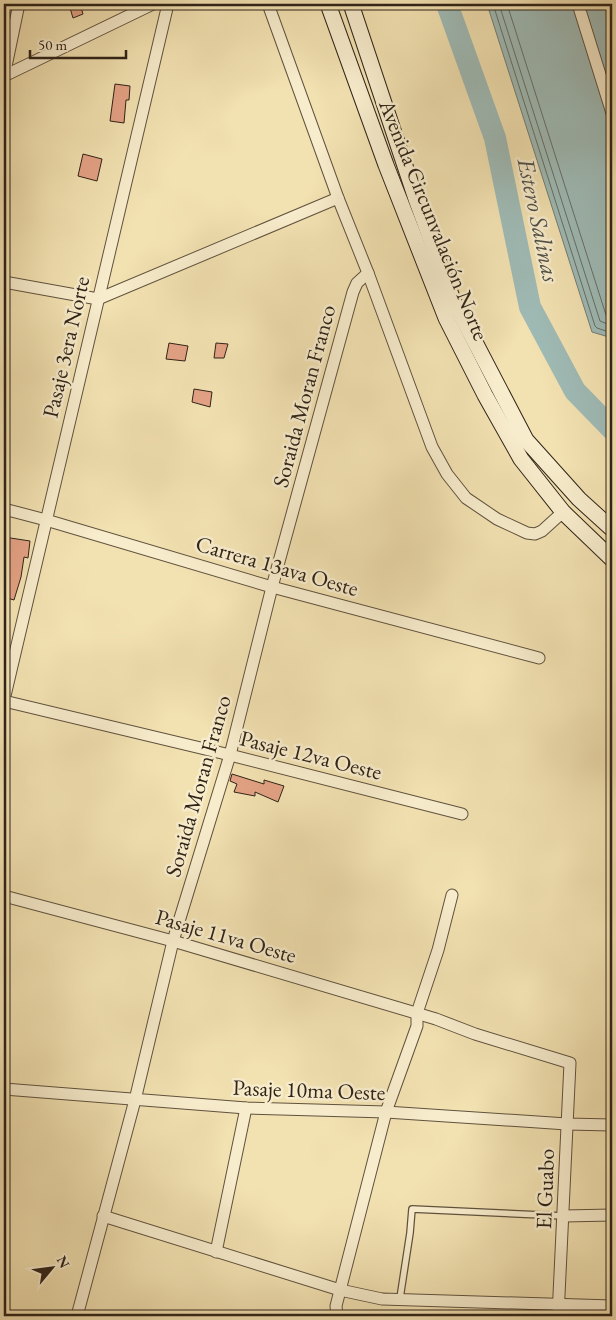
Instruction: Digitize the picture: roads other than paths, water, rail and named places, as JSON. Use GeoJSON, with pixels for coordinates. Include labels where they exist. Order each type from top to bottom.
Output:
{"type":"FeatureCollection","features":[{"type":"Feature","properties":{"kind":"main road","name":"Avenida Circunvalación Norte"},"geometry":{"type":"LineString","coordinates":[[328,4],[386,165],[427,250],[526,440],[579,499],[612,529]]}},
{"type":"Feature","properties":{"kind":"main road","name":"Avenida Circunvalación Norte"},"geometry":{"type":"LineString","coordinates":[[351,4],[416,198],[427,250],[446,318],[485,395],[521,459],[563,512],[612,559]]}},
{"type":"Feature","properties":{"kind":"street"},"geometry":{"type":"LineString","coordinates":[[4,76],[20,4]]}},
{"type":"Feature","properties":{"kind":"street"},"geometry":{"type":"LineString","coordinates":[[4,76],[153,4]]}},
{"type":"Feature","properties":{"kind":"street","name":"Pasaje 3era Norte"},"geometry":{"type":"LineString","coordinates":[[4,700],[168,4]]}},
{"type":"Feature","properties":{"kind":"street"},"geometry":{"type":"LineString","coordinates":[[268,4],[338,198],[368,273],[432,447],[447,474],[466,498],[497,519],[527,533],[535,534],[542,530],[563,512]]}},
{"type":"Feature","properties":{"kind":"street"},"geometry":{"type":"LineString","coordinates":[[578,4],[612,112]]}},
{"type":"Feature","properties":{"kind":"street"},"geometry":{"type":"LineString","coordinates":[[4,282],[98,299],[338,198]]}},
{"type":"Feature","properties":{"kind":"street","name":"Soraida Moran Franco"},"geometry":{"type":"LineString","coordinates":[[76,1316],[135,1100],[173,940],[230,755],[272,587],[353,292],[358,283],[368,273]]}},
{"type":"Feature","properties":{"kind":"street","name":"Carrera 13ava Oeste"},"geometry":{"type":"LineString","coordinates":[[4,509],[272,587],[539,658]]}},
{"type":"Feature","properties":{"kind":"street","name":"Pasaje 12va Oeste"},"geometry":{"type":"LineString","coordinates":[[4,700],[462,814]]}},
{"type":"Feature","properties":{"kind":"street"},"geometry":{"type":"LineString","coordinates":[[337,1316],[336,1306],[386,1112],[417,1026],[416,1013],[438,950],[452,895]]}},
{"type":"Feature","properties":{"kind":"street","name":"Pasaje 11va Oeste"},"geometry":{"type":"LineString","coordinates":[[4,896],[173,940],[436,1019],[476,1034],[570,1063]]}},
{"type":"Feature","properties":{"kind":"street","name":"El Guabo"},"geometry":{"type":"LineString","coordinates":[[558,1316],[570,1063]]}},
{"type":"Feature","properties":{"kind":"street","name":"Pasaje 10ma Oeste"},"geometry":{"type":"LineString","coordinates":[[4,1089],[246,1108],[386,1112],[567,1124],[612,1125]]}},
{"type":"Feature","properties":{"kind":"street"},"geometry":{"type":"LineString","coordinates":[[216,1252],[246,1108]]}},
{"type":"Feature","properties":{"kind":"street"},"geometry":{"type":"LineString","coordinates":[[564,1216],[612,1215]]}},
{"type":"Feature","properties":{"kind":"street"},"geometry":{"type":"LineString","coordinates":[[103,1216],[340,1290],[382,1299],[400,1298],[612,1306]]}},
{"type":"Feature","properties":{"kind":"lane"},"geometry":{"type":"LineString","coordinates":[[400,1298],[412,1209],[564,1216]]}},
{"type":"Feature","properties":{"kind":"water"},"geometry":{"type":"Polygon","coordinates":[[[487,4],[612,4],[612,338],[592,332],[487,4]]]}},
{"type":"Feature","properties":{"kind":"waterway","name":"Estero Salinas"},"geometry":{"type":"LineString","coordinates":[[447,4],[495,138],[530,307],[575,391],[612,429]]}}]}
